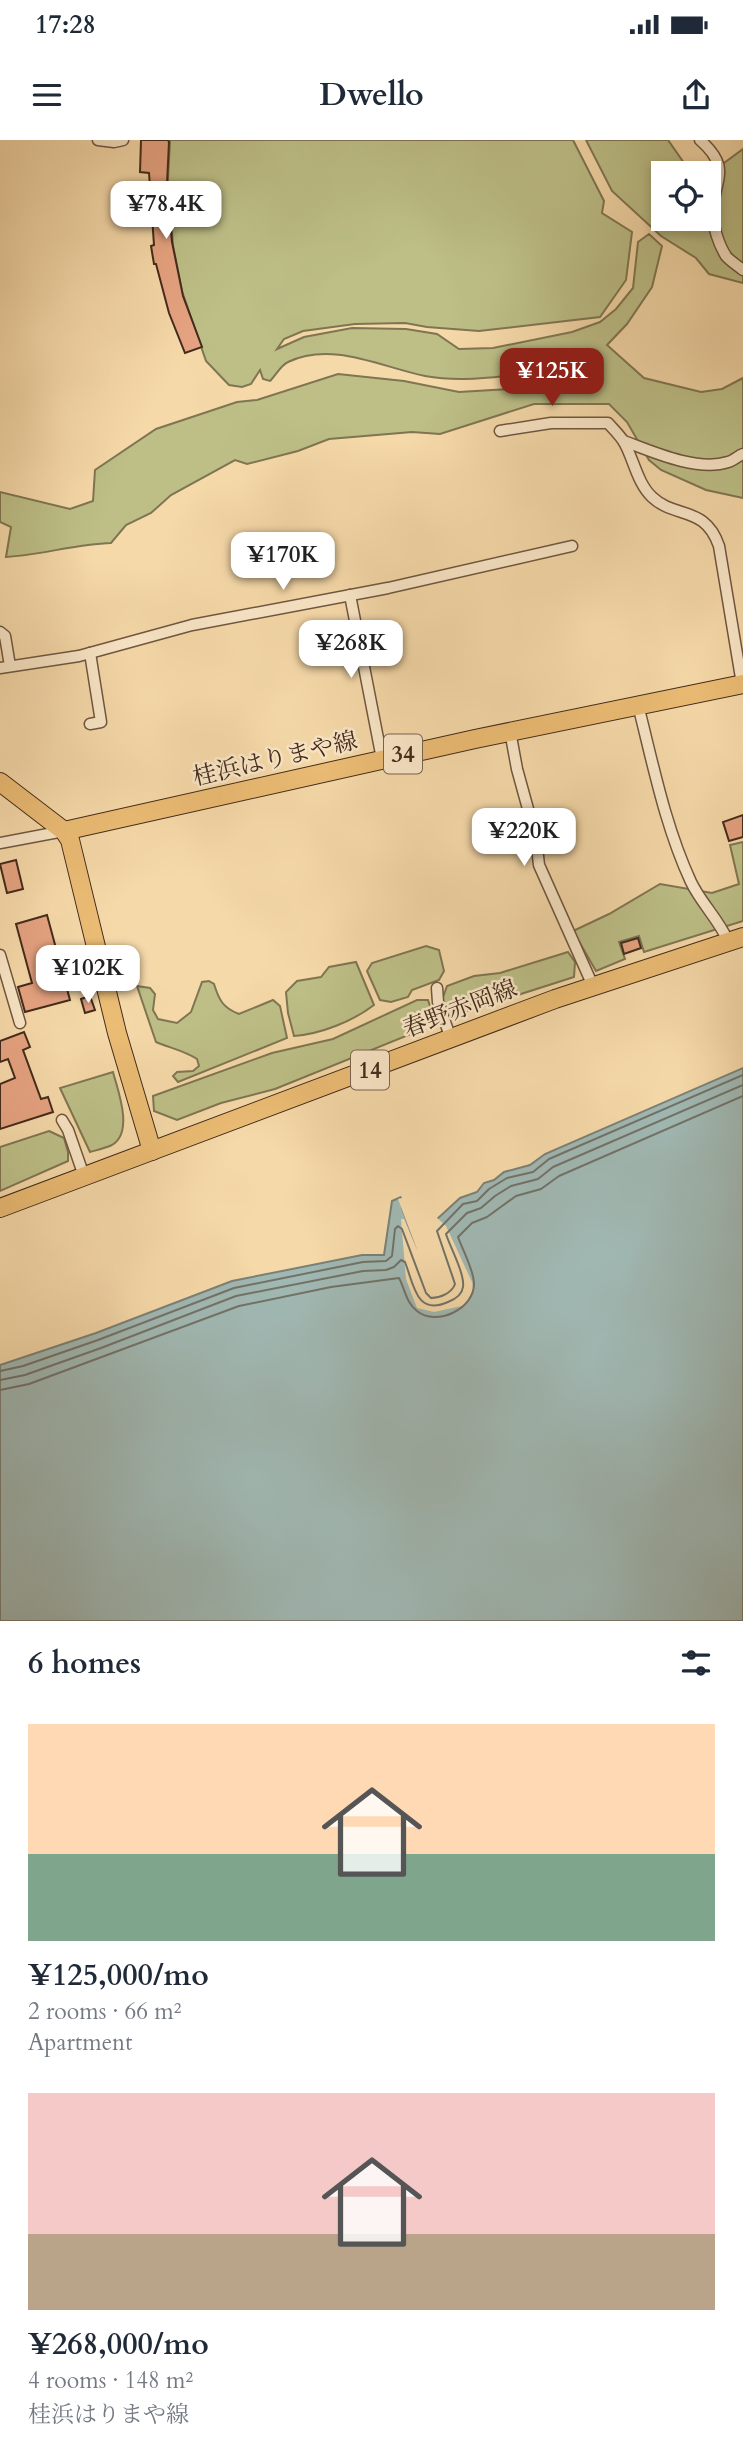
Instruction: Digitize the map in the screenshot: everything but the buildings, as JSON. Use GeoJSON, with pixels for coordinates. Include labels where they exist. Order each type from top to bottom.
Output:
{"type":"FeatureCollection","features":[{"type":"Feature","properties":{"kind":"main road","name":"桂浜はりまや線"},"geometry":{"type":"LineString","coordinates":[[64,831],[510,731],[742,684]]}},
{"type":"Feature","properties":{"kind":"main road"},"geometry":{"type":"LineString","coordinates":[[0,782],[64,831],[70,840],[117,1033],[152,1150]]}},
{"type":"Feature","properties":{"kind":"main road","name":"春野赤岡線"},"geometry":{"type":"LineString","coordinates":[[0,1208],[593,986],[736,939]]}},
{"type":"Feature","properties":{"kind":"street"},"geometry":{"type":"LineString","coordinates":[[98,140],[123,140]]}},
{"type":"Feature","properties":{"kind":"street"},"geometry":{"type":"LineString","coordinates":[[701,140],[712,151],[718,163],[714,227],[727,256],[743,270]]}},
{"type":"Feature","properties":{"kind":"street"},"geometry":{"type":"LineString","coordinates":[[500,431],[551,423],[608,423],[624,441],[645,488],[653,498],[692,514],[715,533],[742,684]]}},
{"type":"Feature","properties":{"kind":"street"},"geometry":{"type":"LineString","coordinates":[[624,441],[703,466],[729,462],[743,454]]}},
{"type":"Feature","properties":{"kind":"street"},"geometry":{"type":"LineString","coordinates":[[0,632],[5,636],[5,667],[90,653],[192,625],[351,595],[572,546]]}},
{"type":"Feature","properties":{"kind":"street"},"geometry":{"type":"LineString","coordinates":[[351,595],[382,759]]}},
{"type":"Feature","properties":{"kind":"street"},"geometry":{"type":"LineString","coordinates":[[90,653],[100,722],[90,724]]}},
{"type":"Feature","properties":{"kind":"street"},"geometry":{"type":"LineString","coordinates":[[638,705],[670,828],[692,882],[705,906],[723,929],[736,939]]}},
{"type":"Feature","properties":{"kind":"street"},"geometry":{"type":"LineString","coordinates":[[510,731],[517,769],[536,838],[539,865],[593,986]]}},
{"type":"Feature","properties":{"kind":"street"},"geometry":{"type":"LineString","coordinates":[[0,843],[64,831]]}},
{"type":"Feature","properties":{"kind":"street"},"geometry":{"type":"LineString","coordinates":[[0,955],[20,1023]]}},
{"type":"Feature","properties":{"kind":"street"},"geometry":{"type":"LineString","coordinates":[[437,988],[438,1002],[452,1039]]}},
{"type":"Feature","properties":{"kind":"street"},"geometry":{"type":"LineString","coordinates":[[62,1120],[84,1177]]}},
{"type":"Feature","properties":{"kind":"green space"},"geometry":{"type":"Polygon","coordinates":[[[170,140],[573,140],[604,201],[602,213],[632,232],[626,280],[600,317],[479,331],[405,323],[355,324],[303,331],[284,339],[277,349],[304,337],[352,328],[406,329],[437,334],[459,349],[493,348],[572,332],[600,322],[616,309],[633,288],[638,242],[649,234],[662,246],[652,287],[627,324],[607,345],[644,378],[701,392],[722,389],[743,378],[743,498],[706,490],[661,470],[649,460],[627,422],[609,404],[534,404],[440,434],[412,432],[329,439],[298,451],[247,464],[235,460],[171,495],[151,513],[126,525],[111,543],[6,557],[11,527],[0,522],[0,492],[70,509],[93,501],[95,470],[156,429],[237,402],[257,400],[338,374],[404,381],[459,392],[509,389],[506,376],[435,378],[356,358],[322,354],[288,362],[270,381],[263,379],[260,370],[251,384],[242,387],[229,385],[206,361],[182,291],[173,246],[168,179],[170,140]]]}},
{"type":"Feature","properties":{"kind":"green space"},"geometry":{"type":"Polygon","coordinates":[[[586,140],[668,140],[683,161],[651,161],[651,227],[612,191],[586,140]]]}},
{"type":"Feature","properties":{"kind":"green space"},"geometry":{"type":"Polygon","coordinates":[[[743,149],[743,283],[709,274],[696,258],[656,231],[721,231],[721,167],[743,149]]]}},
{"type":"Feature","properties":{"kind":"green space"},"geometry":{"type":"Polygon","coordinates":[[[743,842],[743,921],[644,952],[639,936],[619,942],[625,959],[596,971],[573,931],[609,914],[660,884],[712,893],[739,884],[730,845],[743,842]]]}},
{"type":"Feature","properties":{"kind":"green space"},"geometry":{"type":"Polygon","coordinates":[[[426,946],[439,950],[444,971],[439,980],[412,990],[408,997],[391,1002],[380,1000],[367,971],[372,963],[426,946]]]}},
{"type":"Feature","properties":{"kind":"green space"},"geometry":{"type":"Polygon","coordinates":[[[568,952],[575,962],[574,977],[455,1015],[442,1000],[447,986],[474,976],[500,973],[568,952]]]}},
{"type":"Feature","properties":{"kind":"green space"},"geometry":{"type":"Polygon","coordinates":[[[356,962],[374,1005],[336,1026],[294,1036],[286,992],[297,981],[321,977],[329,967],[356,962]]]}},
{"type":"Feature","properties":{"kind":"green space"},"geometry":{"type":"Polygon","coordinates":[[[209,981],[214,984],[225,1006],[239,1014],[273,1000],[280,1006],[287,1038],[178,1082],[173,1076],[177,1072],[193,1071],[199,1066],[197,1059],[156,1042],[137,986],[150,988],[155,994],[153,1010],[158,1019],[177,1023],[191,1012],[202,982],[209,981]]]}},
{"type":"Feature","properties":{"kind":"green space"},"geometry":{"type":"Polygon","coordinates":[[[417,1000],[428,1000],[434,1018],[421,1030],[275,1089],[221,1103],[177,1120],[154,1111],[153,1096],[272,1053],[333,1039],[417,1000]]]}},
{"type":"Feature","properties":{"kind":"green space"},"geometry":{"type":"Polygon","coordinates":[[[113,1072],[123,1111],[122,1131],[119,1139],[112,1145],[90,1152],[60,1088],[113,1072]]]}},
{"type":"Feature","properties":{"kind":"green space"},"geometry":{"type":"Polygon","coordinates":[[[49,1131],[64,1138],[68,1161],[0,1191],[0,1147],[49,1131]]]}},
{"type":"Feature","properties":{"kind":"water"},"geometry":{"type":"Polygon","coordinates":[[[743,1068],[743,1621],[0,1621],[0,1365],[96,1333],[232,1281],[362,1255],[384,1255],[392,1201],[401,1197],[402,1208],[433,1291],[448,1285],[437,1219],[460,1198],[477,1192],[484,1183],[494,1180],[504,1172],[530,1165],[545,1154],[743,1068]]]}},
{"type":"Feature","properties":{"kind":"pier"},"geometry":{"type":"Polygon","coordinates":[[[400,1194],[405,1196],[405,1208],[435,1287],[444,1283],[425,1230],[435,1216],[446,1226],[472,1282],[473,1289],[466,1305],[434,1312],[417,1308],[406,1279],[401,1219],[404,1219],[418,1252],[398,1199],[402,1198],[400,1194]]]}}]}
